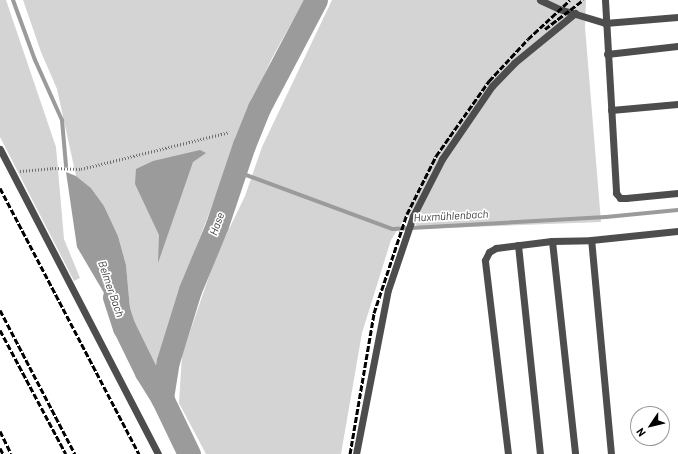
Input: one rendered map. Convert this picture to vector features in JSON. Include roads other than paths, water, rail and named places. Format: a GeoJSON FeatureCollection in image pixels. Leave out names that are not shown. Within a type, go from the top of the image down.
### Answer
{"type":"FeatureCollection","features":[{"type":"Feature","properties":{"kind":"lane"},"geometry":{"type":"LineString","coordinates":[[540,0],[605,23],[678,17]]}},
{"type":"Feature","properties":{"kind":"lane"},"geometry":{"type":"LineString","coordinates":[[605,0],[605,23],[616,193],[620,198],[678,193]]}},
{"type":"Feature","properties":{"kind":"lane"},"geometry":{"type":"LineString","coordinates":[[356,454],[377,338],[403,243],[413,216],[442,159],[492,86],[514,63],[575,13]]}},
{"type":"Feature","properties":{"kind":"lane"},"geometry":{"type":"LineString","coordinates":[[607,54],[678,46]]}},
{"type":"Feature","properties":{"kind":"lane"},"geometry":{"type":"LineString","coordinates":[[611,110],[678,104]]}},
{"type":"Feature","properties":{"kind":"lane"},"geometry":{"type":"LineString","coordinates":[[0,149],[158,454]]}},
{"type":"Feature","properties":{"kind":"lane"},"geometry":{"type":"LineString","coordinates":[[508,454],[485,260],[489,252],[496,248],[552,241],[591,240],[678,231]]}},
{"type":"Feature","properties":{"kind":"lane"},"geometry":{"type":"LineString","coordinates":[[591,240],[611,454]]}},
{"type":"Feature","properties":{"kind":"lane"},"geometry":{"type":"LineString","coordinates":[[552,241],[575,454]]}},
{"type":"Feature","properties":{"kind":"lane"},"geometry":{"type":"LineString","coordinates":[[518,245],[540,454]]}},
{"type":"Feature","properties":{"kind":"water"},"geometry":{"type":"Polygon","coordinates":[[[200,150],[206,153],[193,162],[158,263],[159,235],[135,184],[136,169],[153,161],[200,150]]]}},
{"type":"Feature","properties":{"kind":"water"},"geometry":{"type":"Polygon","coordinates":[[[66,172],[76,176],[91,188],[104,206],[118,236],[126,265],[130,309],[124,327],[77,247],[66,172]]]}},
{"type":"Feature","properties":{"kind":"waterway","name":"Belmer Bach"},"geometry":{"type":"LineString","coordinates":[[13,0],[35,60],[62,120],[66,166]]}},
{"type":"Feature","properties":{"kind":"waterway","name":"Hase"},"geometry":{"type":"LineString","coordinates":[[189,454],[162,398],[168,361],[190,290],[217,225],[244,145],[259,108],[316,0]]}},
{"type":"Feature","properties":{"kind":"waterway","name":"Huxmühlenbach"},"geometry":{"type":"LineString","coordinates":[[235,171],[393,229],[606,217],[678,210]]}},
{"type":"Feature","properties":{"kind":"waterway","name":"Belmer Bach"},"geometry":{"type":"LineString","coordinates":[[114,297],[124,327],[146,372],[162,398]]}},
{"type":"Feature","properties":{"kind":"railway"},"geometry":{"type":"LineString","coordinates":[[350,454],[374,313],[407,214],[436,156],[489,81],[528,39],[570,0]]}},
{"type":"Feature","properties":{"kind":"railway"},"geometry":{"type":"LineString","coordinates":[[545,29],[583,0]]}},
{"type":"Feature","properties":{"kind":"railway"},"geometry":{"type":"LineString","coordinates":[[0,188],[139,454]]}},
{"type":"Feature","properties":{"kind":"railway"},"geometry":{"type":"LineString","coordinates":[[0,310],[75,454]]}},
{"type":"Feature","properties":{"kind":"railway"},"geometry":{"type":"LineString","coordinates":[[0,330],[66,454]]}},
{"type":"Feature","properties":{"kind":"railway"},"geometry":{"type":"LineString","coordinates":[[0,431],[11,454]]}},
{"type":"Feature","properties":{"kind":"railway"},"geometry":{"type":"LineString","coordinates":[[0,448],[3,454]]}}]}
